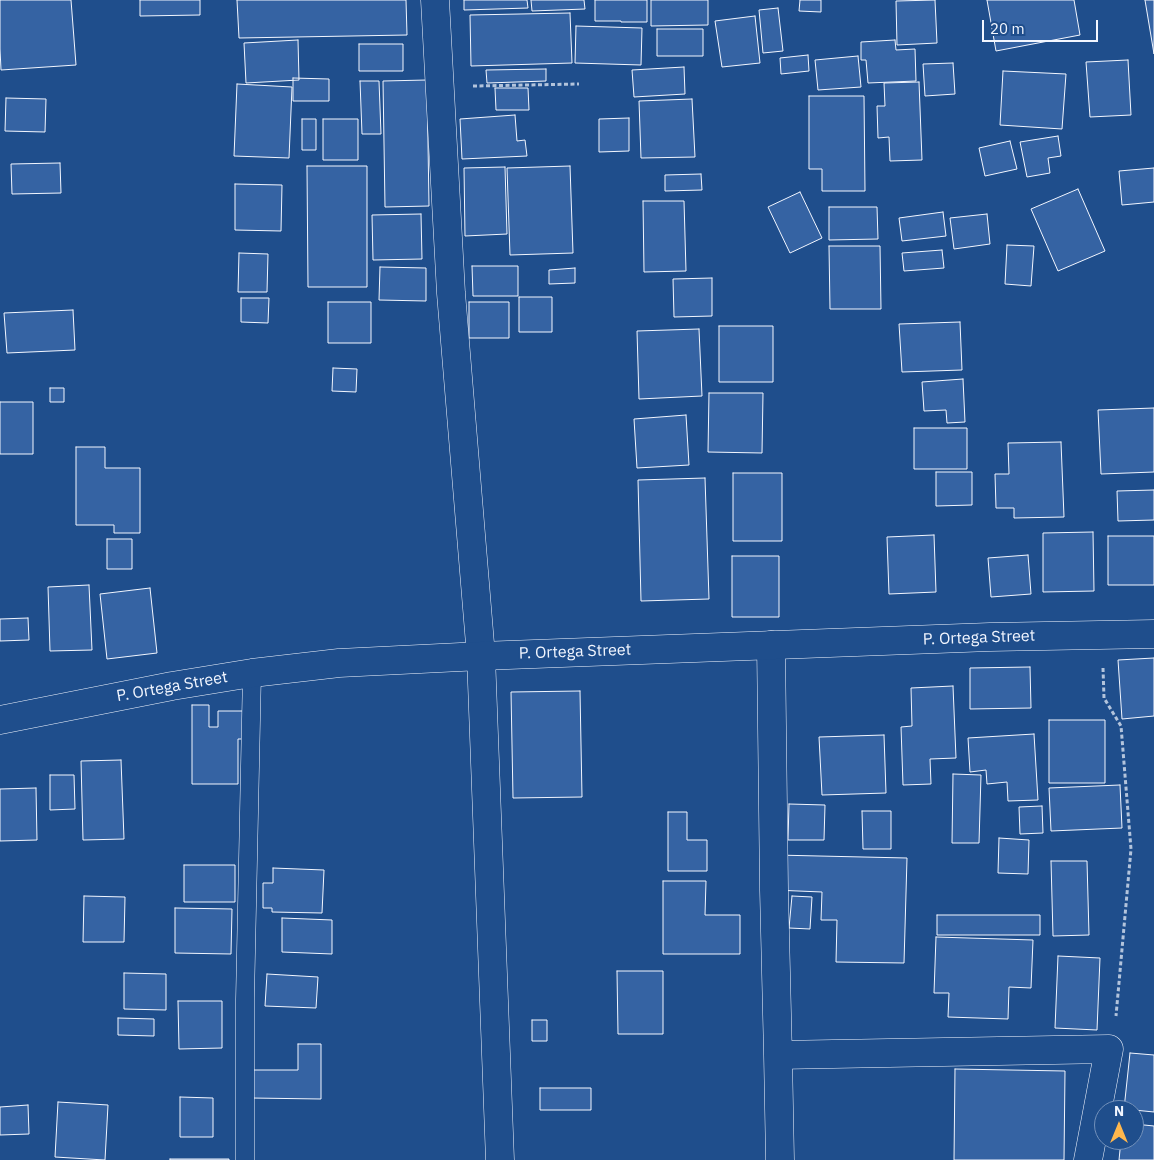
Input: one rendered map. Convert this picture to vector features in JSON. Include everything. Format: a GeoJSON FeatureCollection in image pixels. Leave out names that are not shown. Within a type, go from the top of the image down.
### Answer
{"type":"FeatureCollection","features":[{"type":"Feature","properties":{"kind":"street"},"geometry":{"type":"LineString","coordinates":[[435,0],[451,293],[481,656],[500,1160]]}},
{"type":"Feature","properties":{"kind":"street","name":"P. Ortega Street"},"geometry":{"type":"LineString","coordinates":[[0,720],[172,686],[252,673],[340,663],[771,645],[1154,634]]}},
{"type":"Feature","properties":{"kind":"street"},"geometry":{"type":"LineString","coordinates":[[771,645],[780,1160]]}},
{"type":"Feature","properties":{"kind":"street"},"geometry":{"type":"LineString","coordinates":[[778,1055],[1109,1049],[1088,1160]]}},
{"type":"Feature","properties":{"kind":"lane"},"geometry":{"type":"LineString","coordinates":[[245,1160],[245,990],[252,673]]}},
{"type":"Feature","properties":{"kind":"path"},"geometry":{"type":"LineString","coordinates":[[440,87],[578,84]]}},
{"type":"Feature","properties":{"kind":"path"},"geometry":{"type":"LineString","coordinates":[[1102,635],[1104,698],[1121,726],[1131,849],[1118,1009],[1109,1049]]}},
{"type":"Feature","properties":{"kind":"building"},"geometry":{"type":"Polygon","coordinates":[[[0,0],[71,0],[76,65],[1,70],[0,0]]]}},
{"type":"Feature","properties":{"kind":"building"},"geometry":{"type":"Polygon","coordinates":[[[140,0],[200,0],[200,15],[140,16],[140,0]]]}},
{"type":"Feature","properties":{"kind":"building"},"geometry":{"type":"Polygon","coordinates":[[[237,0],[406,0],[407,35],[239,38],[237,0]]]}},
{"type":"Feature","properties":{"kind":"building"},"geometry":{"type":"Polygon","coordinates":[[[464,0],[527,0],[528,8],[464,10],[464,0]]]}},
{"type":"Feature","properties":{"kind":"building"},"geometry":{"type":"Polygon","coordinates":[[[531,0],[584,0],[585,9],[532,11],[531,0]]]}},
{"type":"Feature","properties":{"kind":"building"},"geometry":{"type":"Polygon","coordinates":[[[595,0],[647,0],[647,22],[595,21],[595,0]]]}},
{"type":"Feature","properties":{"kind":"building"},"geometry":{"type":"Polygon","coordinates":[[[651,0],[708,0],[708,25],[651,26],[651,0]]]}},
{"type":"Feature","properties":{"kind":"building"},"geometry":{"type":"Polygon","coordinates":[[[800,0],[821,0],[821,12],[799,11],[800,0]]]}},
{"type":"Feature","properties":{"kind":"building"},"geometry":{"type":"Polygon","coordinates":[[[935,0],[937,43],[897,45],[896,1],[935,0]]]}},
{"type":"Feature","properties":{"kind":"building"},"geometry":{"type":"Polygon","coordinates":[[[987,0],[1074,0],[1080,35],[996,51],[987,0]]]}},
{"type":"Feature","properties":{"kind":"building"},"geometry":{"type":"Polygon","coordinates":[[[1145,0],[1154,0],[1154,54],[1145,0]]]}},
{"type":"Feature","properties":{"kind":"building"},"geometry":{"type":"Polygon","coordinates":[[[778,8],[783,51],[763,53],[759,10],[778,8]]]}},
{"type":"Feature","properties":{"kind":"building"},"geometry":{"type":"Polygon","coordinates":[[[570,13],[572,63],[471,66],[470,15],[570,13]]]}},
{"type":"Feature","properties":{"kind":"building"},"geometry":{"type":"Polygon","coordinates":[[[755,16],[760,63],[722,67],[715,21],[755,16]]]}},
{"type":"Feature","properties":{"kind":"building"},"geometry":{"type":"Polygon","coordinates":[[[576,26],[642,28],[641,65],[575,63],[576,26]]]}},
{"type":"Feature","properties":{"kind":"building"},"geometry":{"type":"Polygon","coordinates":[[[657,29],[703,29],[703,56],[657,56],[657,29]]]}},
{"type":"Feature","properties":{"kind":"building"},"geometry":{"type":"Polygon","coordinates":[[[298,40],[299,80],[246,83],[244,43],[298,40]]]}},
{"type":"Feature","properties":{"kind":"building"},"geometry":{"type":"Polygon","coordinates":[[[895,40],[896,50],[915,49],[916,81],[868,83],[866,60],[861,60],[861,42],[895,40]]]}},
{"type":"Feature","properties":{"kind":"building"},"geometry":{"type":"Polygon","coordinates":[[[359,44],[403,44],[403,71],[359,71],[359,44]]]}},
{"type":"Feature","properties":{"kind":"building"},"geometry":{"type":"Polygon","coordinates":[[[808,55],[809,71],[781,74],[780,58],[808,55]]]}},
{"type":"Feature","properties":{"kind":"building"},"geometry":{"type":"Polygon","coordinates":[[[858,56],[861,87],[818,90],[815,60],[858,56]]]}},
{"type":"Feature","properties":{"kind":"building"},"geometry":{"type":"Polygon","coordinates":[[[1128,60],[1131,115],[1090,117],[1086,62],[1128,60]]]}},
{"type":"Feature","properties":{"kind":"building"},"geometry":{"type":"Polygon","coordinates":[[[953,63],[955,94],[925,96],[923,64],[953,63]]]}},
{"type":"Feature","properties":{"kind":"building"},"geometry":{"type":"Polygon","coordinates":[[[684,67],[685,94],[634,97],[632,70],[684,67]]]}},
{"type":"Feature","properties":{"kind":"building"},"geometry":{"type":"Polygon","coordinates":[[[546,69],[546,81],[487,83],[486,70],[546,69]]]}},
{"type":"Feature","properties":{"kind":"building"},"geometry":{"type":"Polygon","coordinates":[[[1003,71],[1066,74],[1062,129],[1000,125],[1003,71]]]}},
{"type":"Feature","properties":{"kind":"building"},"geometry":{"type":"Polygon","coordinates":[[[293,78],[329,79],[329,101],[293,101],[293,78]]]}},
{"type":"Feature","properties":{"kind":"building"},"geometry":{"type":"Polygon","coordinates":[[[427,80],[429,206],[385,207],[383,81],[427,80]]]}},
{"type":"Feature","properties":{"kind":"building"},"geometry":{"type":"Polygon","coordinates":[[[360,81],[379,81],[381,134],[362,134],[360,81]]]}},
{"type":"Feature","properties":{"kind":"building"},"geometry":{"type":"Polygon","coordinates":[[[919,82],[922,160],[890,161],[889,137],[878,138],[877,106],[885,106],[884,83],[919,82]]]}},
{"type":"Feature","properties":{"kind":"building"},"geometry":{"type":"Polygon","coordinates":[[[237,84],[292,87],[289,158],[234,156],[237,84]]]}},
{"type":"Feature","properties":{"kind":"building"},"geometry":{"type":"Polygon","coordinates":[[[495,88],[528,88],[529,110],[496,110],[495,88]]]}},
{"type":"Feature","properties":{"kind":"building"},"geometry":{"type":"Polygon","coordinates":[[[809,96],[864,96],[865,191],[822,191],[822,169],[809,169],[809,96]]]}},
{"type":"Feature","properties":{"kind":"building"},"geometry":{"type":"Polygon","coordinates":[[[6,98],[46,99],[45,132],[5,131],[6,98]]]}},
{"type":"Feature","properties":{"kind":"building"},"geometry":{"type":"Polygon","coordinates":[[[692,99],[695,157],[641,158],[639,101],[692,99]]]}},
{"type":"Feature","properties":{"kind":"building"},"geometry":{"type":"Polygon","coordinates":[[[515,115],[517,141],[525,140],[527,156],[462,159],[460,119],[515,115]]]}},
{"type":"Feature","properties":{"kind":"building"},"geometry":{"type":"Polygon","coordinates":[[[629,118],[629,151],[599,152],[599,119],[629,118]]]}},
{"type":"Feature","properties":{"kind":"building"},"geometry":{"type":"Polygon","coordinates":[[[302,119],[316,119],[316,150],[302,150],[302,119]]]}},
{"type":"Feature","properties":{"kind":"building"},"geometry":{"type":"Polygon","coordinates":[[[323,119],[358,119],[358,160],[323,160],[323,119]]]}},
{"type":"Feature","properties":{"kind":"building"},"geometry":{"type":"Polygon","coordinates":[[[1058,136],[1061,156],[1048,158],[1050,173],[1027,177],[1020,142],[1058,136]]]}},
{"type":"Feature","properties":{"kind":"building"},"geometry":{"type":"Polygon","coordinates":[[[1010,141],[1017,169],[985,176],[979,148],[1010,141]]]}},
{"type":"Feature","properties":{"kind":"building"},"geometry":{"type":"Polygon","coordinates":[[[60,163],[61,193],[12,194],[11,164],[60,163]]]}},
{"type":"Feature","properties":{"kind":"building"},"geometry":{"type":"Polygon","coordinates":[[[307,166],[367,166],[367,287],[308,287],[307,166]]]}},
{"type":"Feature","properties":{"kind":"building"},"geometry":{"type":"Polygon","coordinates":[[[570,166],[573,253],[510,255],[507,168],[570,166]]]}},
{"type":"Feature","properties":{"kind":"building"},"geometry":{"type":"Polygon","coordinates":[[[505,167],[507,234],[465,236],[464,168],[505,167]]]}},
{"type":"Feature","properties":{"kind":"building"},"geometry":{"type":"Polygon","coordinates":[[[1154,168],[1154,202],[1122,205],[1119,171],[1154,168]]]}},
{"type":"Feature","properties":{"kind":"building"},"geometry":{"type":"Polygon","coordinates":[[[701,174],[702,190],[665,191],[665,175],[701,174]]]}},
{"type":"Feature","properties":{"kind":"building"},"geometry":{"type":"Polygon","coordinates":[[[235,184],[282,185],[281,231],[235,230],[235,184]]]}},
{"type":"Feature","properties":{"kind":"building"},"geometry":{"type":"Polygon","coordinates":[[[1078,189],[1105,251],[1058,271],[1031,209],[1078,189]]]}},
{"type":"Feature","properties":{"kind":"building"},"geometry":{"type":"Polygon","coordinates":[[[800,192],[822,238],[790,253],[768,207],[800,192]]]}},
{"type":"Feature","properties":{"kind":"building"},"geometry":{"type":"Polygon","coordinates":[[[643,201],[684,201],[686,271],[644,272],[643,201]]]}},
{"type":"Feature","properties":{"kind":"building"},"geometry":{"type":"Polygon","coordinates":[[[829,207],[877,207],[878,239],[829,240],[829,207]]]}},
{"type":"Feature","properties":{"kind":"building"},"geometry":{"type":"Polygon","coordinates":[[[943,212],[946,236],[902,241],[899,218],[943,212]]]}},
{"type":"Feature","properties":{"kind":"building"},"geometry":{"type":"Polygon","coordinates":[[[421,214],[422,259],[373,260],[372,215],[421,214]]]}},
{"type":"Feature","properties":{"kind":"building"},"geometry":{"type":"Polygon","coordinates":[[[987,214],[990,244],[954,249],[950,218],[987,214]]]}},
{"type":"Feature","properties":{"kind":"building"},"geometry":{"type":"Polygon","coordinates":[[[1007,245],[1034,246],[1031,286],[1005,284],[1007,245]]]}},
{"type":"Feature","properties":{"kind":"building"},"geometry":{"type":"Polygon","coordinates":[[[829,246],[880,246],[881,309],[830,309],[829,246]]]}},
{"type":"Feature","properties":{"kind":"building"},"geometry":{"type":"Polygon","coordinates":[[[942,250],[944,268],[904,271],[902,253],[942,250]]]}},
{"type":"Feature","properties":{"kind":"building"},"geometry":{"type":"Polygon","coordinates":[[[239,253],[268,254],[267,292],[238,292],[239,253]]]}},
{"type":"Feature","properties":{"kind":"building"},"geometry":{"type":"Polygon","coordinates":[[[472,266],[518,266],[518,296],[473,296],[472,266]]]}},
{"type":"Feature","properties":{"kind":"building"},"geometry":{"type":"Polygon","coordinates":[[[380,267],[426,268],[426,301],[379,300],[380,267]]]}},
{"type":"Feature","properties":{"kind":"building"},"geometry":{"type":"Polygon","coordinates":[[[575,268],[575,283],[549,284],[549,270],[575,268]]]}},
{"type":"Feature","properties":{"kind":"building"},"geometry":{"type":"Polygon","coordinates":[[[712,278],[712,316],[674,317],[673,279],[712,278]]]}},
{"type":"Feature","properties":{"kind":"building"},"geometry":{"type":"Polygon","coordinates":[[[519,297],[552,297],[552,332],[519,332],[519,297]]]}},
{"type":"Feature","properties":{"kind":"building"},"geometry":{"type":"Polygon","coordinates":[[[241,298],[269,298],[268,323],[241,322],[241,298]]]}},
{"type":"Feature","properties":{"kind":"building"},"geometry":{"type":"Polygon","coordinates":[[[328,302],[371,302],[371,343],[328,343],[328,302]]]}},
{"type":"Feature","properties":{"kind":"building"},"geometry":{"type":"Polygon","coordinates":[[[469,302],[509,302],[509,338],[469,338],[469,302]]]}},
{"type":"Feature","properties":{"kind":"building"},"geometry":{"type":"Polygon","coordinates":[[[73,310],[75,350],[7,353],[4,313],[73,310]]]}},
{"type":"Feature","properties":{"kind":"building"},"geometry":{"type":"Polygon","coordinates":[[[960,322],[962,370],[902,372],[899,324],[960,322]]]}},
{"type":"Feature","properties":{"kind":"building"},"geometry":{"type":"Polygon","coordinates":[[[719,326],[773,326],[773,382],[719,382],[719,326]]]}},
{"type":"Feature","properties":{"kind":"building"},"geometry":{"type":"Polygon","coordinates":[[[699,329],[702,396],[639,399],[637,331],[699,329]]]}},
{"type":"Feature","properties":{"kind":"building"},"geometry":{"type":"Polygon","coordinates":[[[333,368],[357,369],[356,392],[332,391],[333,368]]]}},
{"type":"Feature","properties":{"kind":"building"},"geometry":{"type":"Polygon","coordinates":[[[963,379],[965,422],[947,423],[946,410],[924,411],[922,382],[963,379]]]}},
{"type":"Feature","properties":{"kind":"building"},"geometry":{"type":"Polygon","coordinates":[[[50,388],[64,388],[64,402],[50,402],[50,388]]]}},
{"type":"Feature","properties":{"kind":"building"},"geometry":{"type":"Polygon","coordinates":[[[709,393],[763,393],[762,453],[708,452],[709,393]]]}},
{"type":"Feature","properties":{"kind":"building"},"geometry":{"type":"Polygon","coordinates":[[[0,402],[33,402],[33,454],[0,454],[0,402]]]}},
{"type":"Feature","properties":{"kind":"building"},"geometry":{"type":"Polygon","coordinates":[[[1154,408],[1154,472],[1101,474],[1098,410],[1154,408]]]}},
{"type":"Feature","properties":{"kind":"building"},"geometry":{"type":"Polygon","coordinates":[[[686,415],[689,465],[637,468],[634,419],[686,415]]]}},
{"type":"Feature","properties":{"kind":"building"},"geometry":{"type":"Polygon","coordinates":[[[914,428],[967,428],[967,469],[914,469],[914,428]]]}},
{"type":"Feature","properties":{"kind":"building"},"geometry":{"type":"Polygon","coordinates":[[[1061,442],[1064,517],[1014,518],[1014,508],[996,508],[995,474],[1009,474],[1008,443],[1061,442]]]}},
{"type":"Feature","properties":{"kind":"building"},"geometry":{"type":"Polygon","coordinates":[[[76,447],[105,447],[105,468],[140,468],[140,533],[114,533],[114,525],[76,525],[76,447]]]}},
{"type":"Feature","properties":{"kind":"building"},"geometry":{"type":"Polygon","coordinates":[[[936,472],[972,472],[972,505],[936,506],[936,472]]]}},
{"type":"Feature","properties":{"kind":"building"},"geometry":{"type":"Polygon","coordinates":[[[733,473],[782,473],[782,541],[733,541],[733,473]]]}},
{"type":"Feature","properties":{"kind":"building"},"geometry":{"type":"Polygon","coordinates":[[[705,478],[709,599],[641,601],[638,480],[705,478]]]}},
{"type":"Feature","properties":{"kind":"building"},"geometry":{"type":"Polygon","coordinates":[[[1154,490],[1154,520],[1118,521],[1117,491],[1154,490]]]}},
{"type":"Feature","properties":{"kind":"building"},"geometry":{"type":"Polygon","coordinates":[[[1093,532],[1094,591],[1043,592],[1043,533],[1093,532]]]}},
{"type":"Feature","properties":{"kind":"building"},"geometry":{"type":"Polygon","coordinates":[[[934,535],[936,592],[889,594],[887,537],[934,535]]]}},
{"type":"Feature","properties":{"kind":"building"},"geometry":{"type":"Polygon","coordinates":[[[1108,536],[1154,536],[1154,585],[1108,585],[1108,536]]]}},
{"type":"Feature","properties":{"kind":"building"},"geometry":{"type":"Polygon","coordinates":[[[107,539],[132,539],[132,569],[107,569],[107,539]]]}},
{"type":"Feature","properties":{"kind":"building"},"geometry":{"type":"Polygon","coordinates":[[[1028,555],[1031,594],[991,597],[988,558],[1028,555]]]}},
{"type":"Feature","properties":{"kind":"building"},"geometry":{"type":"Polygon","coordinates":[[[732,556],[779,556],[779,617],[732,617],[732,556]]]}},
{"type":"Feature","properties":{"kind":"building"},"geometry":{"type":"Polygon","coordinates":[[[89,585],[92,650],[50,651],[48,587],[89,585]]]}},
{"type":"Feature","properties":{"kind":"building"},"geometry":{"type":"Polygon","coordinates":[[[150,588],[157,653],[107,659],[100,594],[150,588]]]}},
{"type":"Feature","properties":{"kind":"building"},"geometry":{"type":"Polygon","coordinates":[[[28,618],[29,640],[0,641],[0,619],[28,618]]]}},
{"type":"Feature","properties":{"kind":"building"},"geometry":{"type":"Polygon","coordinates":[[[1154,658],[1154,716],[1122,719],[1118,660],[1154,658]]]}},
{"type":"Feature","properties":{"kind":"building"},"geometry":{"type":"Polygon","coordinates":[[[1030,667],[1031,708],[970,709],[970,668],[1030,667]]]}},
{"type":"Feature","properties":{"kind":"building"},"geometry":{"type":"Polygon","coordinates":[[[953,686],[956,758],[930,759],[931,784],[903,785],[901,727],[912,726],[911,688],[953,686]]]}},
{"type":"Feature","properties":{"kind":"building"},"geometry":{"type":"Polygon","coordinates":[[[580,691],[582,797],[513,798],[511,692],[580,691]]]}},
{"type":"Feature","properties":{"kind":"building"},"geometry":{"type":"Polygon","coordinates":[[[192,705],[209,705],[209,727],[218,727],[218,711],[249,711],[249,739],[238,739],[238,784],[192,784],[192,705]]]}},
{"type":"Feature","properties":{"kind":"building"},"geometry":{"type":"Polygon","coordinates":[[[1049,720],[1105,720],[1105,783],[1049,783],[1049,720]]]}},
{"type":"Feature","properties":{"kind":"building"},"geometry":{"type":"Polygon","coordinates":[[[1034,734],[1038,800],[1008,801],[1007,782],[987,784],[986,770],[970,772],[968,738],[1034,734]]]}},
{"type":"Feature","properties":{"kind":"building"},"geometry":{"type":"Polygon","coordinates":[[[884,735],[886,793],[822,795],[819,737],[884,735]]]}},
{"type":"Feature","properties":{"kind":"building"},"geometry":{"type":"Polygon","coordinates":[[[121,760],[124,839],[83,840],[81,761],[121,760]]]}},
{"type":"Feature","properties":{"kind":"building"},"geometry":{"type":"Polygon","coordinates":[[[953,774],[981,775],[979,843],[952,843],[953,774]]]}},
{"type":"Feature","properties":{"kind":"building"},"geometry":{"type":"Polygon","coordinates":[[[50,775],[74,775],[75,809],[50,810],[50,775]]]}},
{"type":"Feature","properties":{"kind":"building"},"geometry":{"type":"Polygon","coordinates":[[[1120,785],[1122,828],[1051,831],[1049,788],[1120,785]]]}},
{"type":"Feature","properties":{"kind":"building"},"geometry":{"type":"Polygon","coordinates":[[[36,788],[37,840],[0,841],[0,789],[36,788]]]}},
{"type":"Feature","properties":{"kind":"building"},"geometry":{"type":"Polygon","coordinates":[[[789,804],[825,805],[824,840],[788,840],[789,804]]]}},
{"type":"Feature","properties":{"kind":"building"},"geometry":{"type":"Polygon","coordinates":[[[1042,806],[1043,833],[1020,834],[1019,807],[1042,806]]]}},
{"type":"Feature","properties":{"kind":"building"},"geometry":{"type":"Polygon","coordinates":[[[862,811],[891,811],[891,849],[863,849],[862,811]]]}},
{"type":"Feature","properties":{"kind":"building"},"geometry":{"type":"Polygon","coordinates":[[[668,812],[687,812],[687,840],[707,840],[707,871],[668,871],[668,812]]]}},
{"type":"Feature","properties":{"kind":"building"},"geometry":{"type":"Polygon","coordinates":[[[999,838],[1029,840],[1028,874],[998,873],[999,838]]]}},
{"type":"Feature","properties":{"kind":"building"},"geometry":{"type":"Polygon","coordinates":[[[775,855],[907,858],[904,963],[836,962],[837,920],[821,920],[822,892],[774,890],[775,855]]]}},
{"type":"Feature","properties":{"kind":"building"},"geometry":{"type":"Polygon","coordinates":[[[1051,861],[1087,861],[1089,935],[1053,936],[1051,861]]]}},
{"type":"Feature","properties":{"kind":"building"},"geometry":{"type":"Polygon","coordinates":[[[184,865],[235,865],[235,902],[184,902],[184,865]]]}},
{"type":"Feature","properties":{"kind":"building"},"geometry":{"type":"Polygon","coordinates":[[[273,868],[324,870],[322,913],[272,912],[272,908],[263,908],[263,883],[273,883],[273,868]]]}},
{"type":"Feature","properties":{"kind":"building"},"geometry":{"type":"Polygon","coordinates":[[[663,881],[706,881],[705,915],[740,915],[740,954],[663,954],[663,881]]]}},
{"type":"Feature","properties":{"kind":"building"},"geometry":{"type":"Polygon","coordinates":[[[84,896],[125,897],[124,942],[83,942],[84,896]]]}},
{"type":"Feature","properties":{"kind":"building"},"geometry":{"type":"Polygon","coordinates":[[[792,896],[812,897],[810,929],[789,928],[792,896]]]}},
{"type":"Feature","properties":{"kind":"building"},"geometry":{"type":"Polygon","coordinates":[[[175,908],[232,909],[231,954],[175,953],[175,908]]]}},
{"type":"Feature","properties":{"kind":"building"},"geometry":{"type":"Polygon","coordinates":[[[937,915],[1040,915],[1040,935],[937,935],[937,915]]]}},
{"type":"Feature","properties":{"kind":"building"},"geometry":{"type":"Polygon","coordinates":[[[282,918],[332,920],[332,954],[282,952],[282,918]]]}},
{"type":"Feature","properties":{"kind":"building"},"geometry":{"type":"Polygon","coordinates":[[[936,937],[1033,940],[1031,988],[1009,987],[1008,1019],[948,1017],[949,993],[934,993],[936,937]]]}},
{"type":"Feature","properties":{"kind":"building"},"geometry":{"type":"Polygon","coordinates":[[[1058,956],[1100,958],[1097,1030],[1055,1028],[1058,956]]]}},
{"type":"Feature","properties":{"kind":"building"},"geometry":{"type":"Polygon","coordinates":[[[617,971],[663,971],[663,1034],[618,1034],[617,971]]]}},
{"type":"Feature","properties":{"kind":"building"},"geometry":{"type":"Polygon","coordinates":[[[124,973],[166,974],[166,1010],[124,1009],[124,973]]]}},
{"type":"Feature","properties":{"kind":"building"},"geometry":{"type":"Polygon","coordinates":[[[267,974],[318,977],[316,1008],[265,1006],[267,974]]]}},
{"type":"Feature","properties":{"kind":"building"},"geometry":{"type":"Polygon","coordinates":[[[178,1001],[222,1001],[222,1048],[179,1049],[178,1001]]]}},
{"type":"Feature","properties":{"kind":"building"},"geometry":{"type":"Polygon","coordinates":[[[118,1018],[154,1019],[154,1036],[118,1035],[118,1018]]]}},
{"type":"Feature","properties":{"kind":"building"},"geometry":{"type":"Polygon","coordinates":[[[532,1020],[547,1020],[547,1041],[532,1041],[532,1020]]]}},
{"type":"Feature","properties":{"kind":"building"},"geometry":{"type":"Polygon","coordinates":[[[298,1044],[321,1044],[321,1099],[251,1098],[251,1070],[298,1070],[298,1044]]]}},
{"type":"Feature","properties":{"kind":"building"},"geometry":{"type":"Polygon","coordinates":[[[1130,1053],[1154,1055],[1154,1112],[1144,1111],[1144,1100],[1125,1100],[1130,1053]]]}},
{"type":"Feature","properties":{"kind":"building"},"geometry":{"type":"Polygon","coordinates":[[[955,1069],[1065,1071],[1064,1160],[954,1160],[955,1069]]]}},
{"type":"Feature","properties":{"kind":"building"},"geometry":{"type":"Polygon","coordinates":[[[540,1088],[591,1088],[591,1110],[540,1110],[540,1088]]]}},
{"type":"Feature","properties":{"kind":"building"},"geometry":{"type":"Polygon","coordinates":[[[180,1097],[213,1098],[213,1137],[180,1137],[180,1097]]]}},
{"type":"Feature","properties":{"kind":"building"},"geometry":{"type":"Polygon","coordinates":[[[58,1102],[108,1105],[105,1160],[55,1157],[58,1102]]]}},
{"type":"Feature","properties":{"kind":"building"},"geometry":{"type":"Polygon","coordinates":[[[28,1105],[29,1134],[0,1135],[0,1107],[28,1105]]]}},
{"type":"Feature","properties":{"kind":"building"},"geometry":{"type":"Polygon","coordinates":[[[1144,1125],[1154,1126],[1154,1160],[1119,1160],[1120,1150],[1144,1150],[1144,1125]]]}},
{"type":"Feature","properties":{"kind":"building"},"geometry":{"type":"Polygon","coordinates":[[[229,1159],[229,1160],[170,1160],[229,1159]]]}}]}
